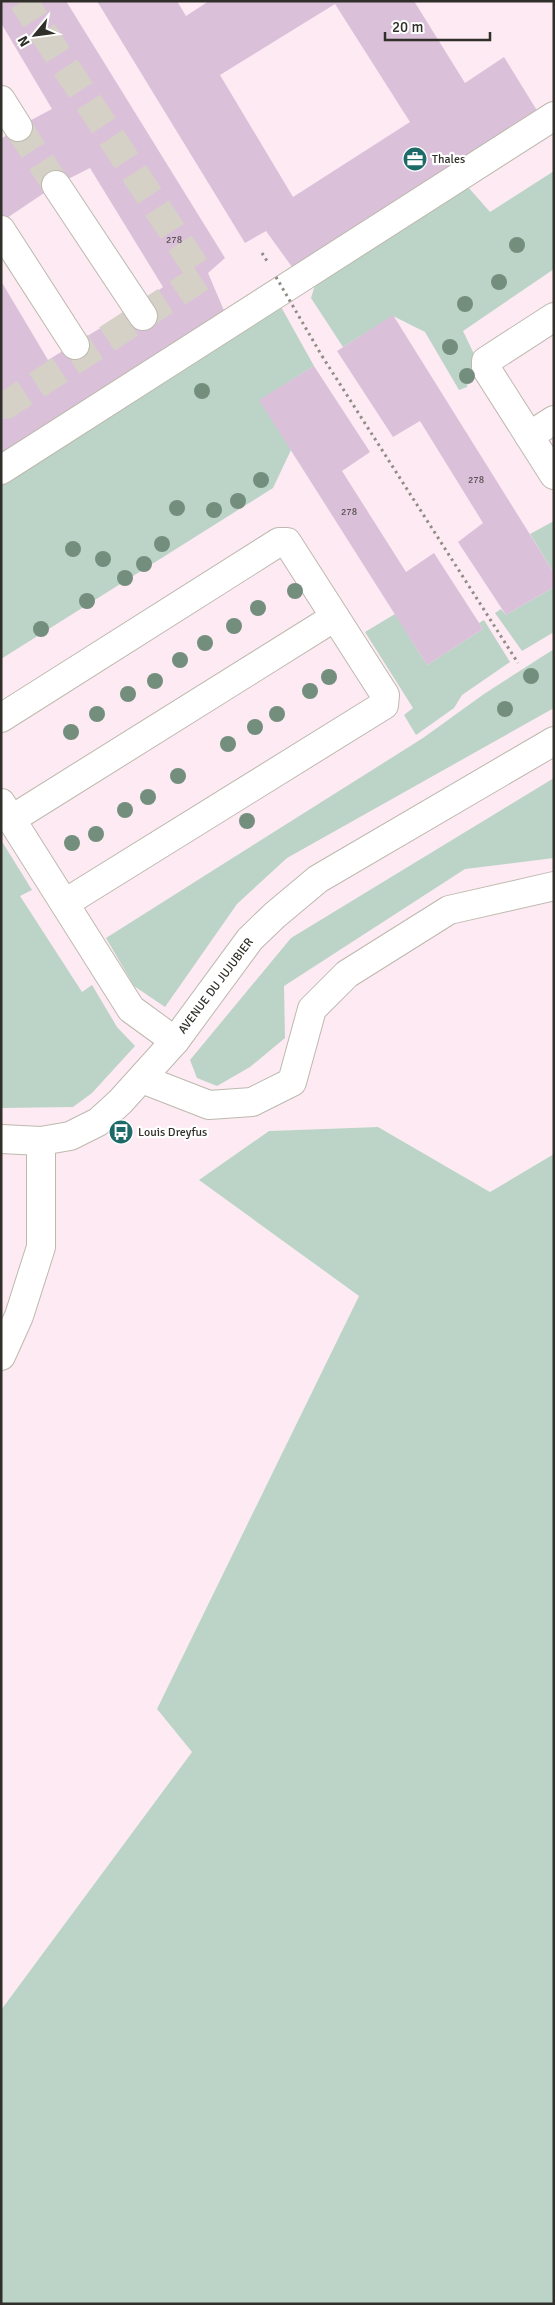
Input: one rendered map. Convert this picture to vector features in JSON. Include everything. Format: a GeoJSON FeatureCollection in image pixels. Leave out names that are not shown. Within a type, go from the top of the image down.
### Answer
{"type":"FeatureCollection","features":[{"type":"Feature","properties":{"kind":"street"},"geometry":{"type":"LineString","coordinates":[[1,100],[18,127]]}},
{"type":"Feature","properties":{"kind":"street"},"geometry":{"type":"LineString","coordinates":[[1,470],[554,116]]}},
{"type":"Feature","properties":{"kind":"street"},"geometry":{"type":"LineString","coordinates":[[56,185],[143,316]]}},
{"type":"Feature","properties":{"kind":"street"},"geometry":{"type":"LineString","coordinates":[[1,230],[74,345]]}},
{"type":"Feature","properties":{"kind":"street"},"geometry":{"type":"LineString","coordinates":[[554,317],[486,361],[486,368],[554,475]]}},
{"type":"Feature","properties":{"kind":"street"},"geometry":{"type":"LineString","coordinates":[[529,436],[554,420]]}},
{"type":"Feature","properties":{"kind":"street"},"geometry":{"type":"LineString","coordinates":[[1,718],[279,542],[288,542],[385,695],[384,705],[65,903]]}},
{"type":"Feature","properties":{"kind":"street"},"geometry":{"type":"LineString","coordinates":[[175,1041],[131,1009],[6,811],[335,617]]}},
{"type":"Feature","properties":{"kind":"street","name":"AVENUE DU JUJUBIER"},"geometry":{"type":"LineString","coordinates":[[1,1139],[40,1141],[70,1136],[98,1122],[142,1078],[175,1041],[250,939],[318,879],[554,741]]}},
{"type":"Feature","properties":{"kind":"street"},"geometry":{"type":"LineString","coordinates":[[142,1078],[209,1105],[252,1102],[292,1082],[312,1009],[347,974],[449,910],[554,886]]}},
{"type":"Feature","properties":{"kind":"street"},"geometry":{"type":"LineString","coordinates":[[1,1356],[18,1316],[41,1247],[40,1141]]}},
{"type":"Feature","properties":{"kind":"path"},"geometry":{"type":"LineString","coordinates":[[276,277],[322,356],[518,663]]}},
{"type":"Feature","properties":{"kind":"shaded area"},"geometry":{"type":"Polygon","coordinates":[[[1,1],[554,1],[554,1154],[490,1192],[378,1127],[269,1131],[199,1180],[359,1296],[157,1709],[192,1752],[1,2010],[1,1]]]}},
{"type":"Feature","properties":{"kind":"green space"},"geometry":{"type":"Polygon","coordinates":[[[554,171],[554,269],[463,331],[474,354],[467,387],[459,390],[425,332],[393,316],[343,347],[311,298],[317,279],[468,187],[490,212],[554,171]]]}},
{"type":"Feature","properties":{"kind":"green space"},"geometry":{"type":"Polygon","coordinates":[[[280,305],[314,366],[260,400],[291,450],[273,488],[1,659],[1,482],[280,305]]]}},
{"type":"Feature","properties":{"kind":"green space"},"geometry":{"type":"Polygon","coordinates":[[[554,521],[554,573],[530,534],[554,521]]]}},
{"type":"Feature","properties":{"kind":"green space"},"geometry":{"type":"Polygon","coordinates":[[[554,587],[554,632],[522,651],[495,613],[501,609],[506,615],[554,587]]]}},
{"type":"Feature","properties":{"kind":"green space"},"geometry":{"type":"Polygon","coordinates":[[[395,614],[427,665],[483,629],[479,623],[484,620],[510,662],[462,695],[454,708],[416,735],[404,715],[413,708],[365,632],[395,614]]]}},
{"type":"Feature","properties":{"kind":"green space"},"geometry":{"type":"Polygon","coordinates":[[[554,649],[554,708],[287,858],[237,904],[165,1007],[134,986],[106,938],[423,738],[484,694],[554,649]]]}},
{"type":"Feature","properties":{"kind":"green space"},"geometry":{"type":"Polygon","coordinates":[[[554,778],[554,858],[465,869],[284,986],[285,1038],[250,1067],[217,1086],[197,1078],[190,1060],[291,938],[554,778]]]}},
{"type":"Feature","properties":{"kind":"green space"},"geometry":{"type":"Polygon","coordinates":[[[1,840],[32,890],[20,896],[82,992],[92,985],[117,1027],[135,1046],[92,1093],[73,1107],[1,1108],[1,840]]]}},
{"type":"Feature","properties":{"kind":"green space"},"geometry":{"type":"Polygon","coordinates":[[[378,1127],[490,1192],[554,1154],[554,2304],[1,2304],[1,2010],[192,1752],[157,1709],[359,1296],[199,1180],[269,1131],[378,1127]]]}},
{"type":"Feature","properties":{"kind":"building"},"geometry":{"type":"Polygon","coordinates":[[[1,1],[66,1],[225,258],[208,273],[228,320],[1,469],[1,281],[48,360],[135,307],[163,287],[90,168],[56,185],[1,222],[1,139],[18,127],[52,109],[1,23],[1,1]]]}},
{"type":"Feature","properties":{"kind":"building","name":"Thales"},"geometry":{"type":"Polygon","coordinates":[[[97,1],[177,1],[186,16],[209,1],[414,1],[465,83],[504,57],[541,117],[300,278],[266,231],[245,243],[97,1]],[[335,4],[220,75],[293,197],[410,122],[335,4]]]}},
{"type":"Feature","properties":{"kind":"building"},"geometry":{"type":"Polygon","coordinates":[[[393,315],[554,573],[554,587],[506,615],[458,542],[483,523],[420,421],[393,437],[337,351],[393,315]]]}},
{"type":"Feature","properties":{"kind":"building"},"geometry":{"type":"Polygon","coordinates":[[[314,366],[370,452],[342,471],[406,572],[434,553],[483,629],[427,665],[259,400],[314,366]]]}},
{"type":"Feature","properties":{"kind":"tunnel"},"geometry":{"type":"LineString","coordinates":[[1,403],[6,405],[202,277],[23,1]]}},
{"type":"Feature","properties":{"kind":"tunnel"},"geometry":{"type":"LineString","coordinates":[[18,127],[56,185]]}},
{"type":"Feature","properties":{"kind":"place","name":"Thales"},"geometry":{"type":"Point","coordinates":[415,159]}},
{"type":"Feature","properties":{"kind":"place","name":"Louis Dreyfus"},"geometry":{"type":"Point","coordinates":[121,1132]}}]}
